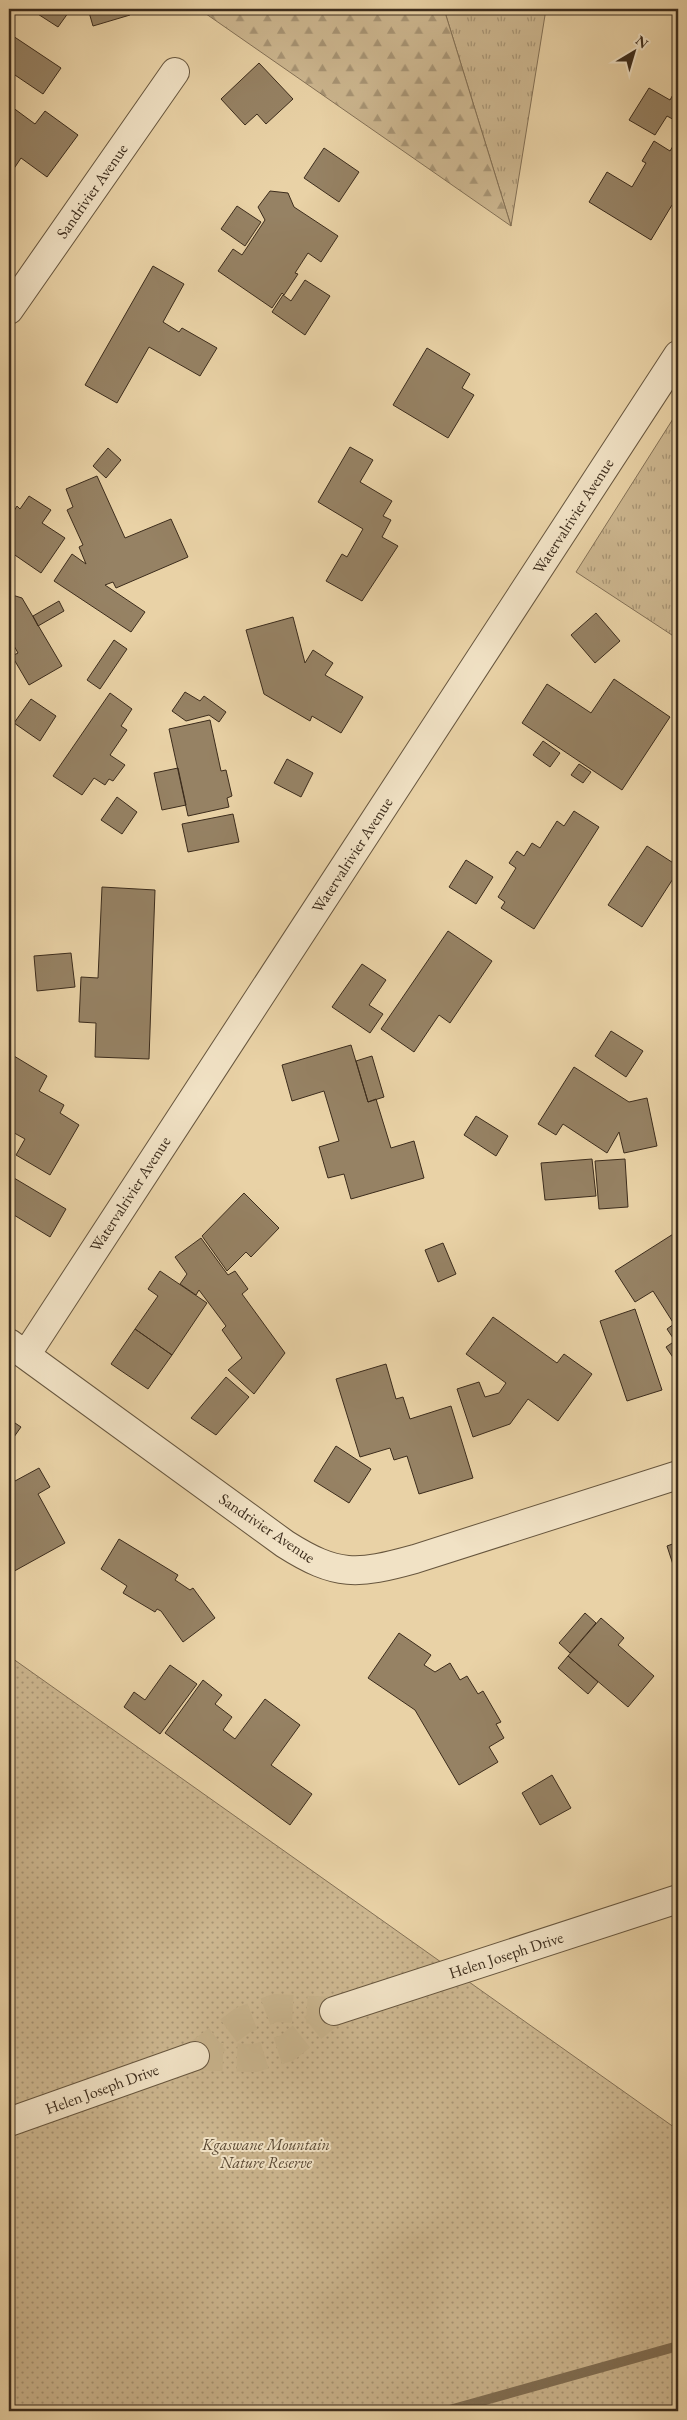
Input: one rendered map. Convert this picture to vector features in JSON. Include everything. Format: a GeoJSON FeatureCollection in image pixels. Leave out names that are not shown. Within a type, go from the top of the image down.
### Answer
{"type":"FeatureCollection","features":[{"type":"Feature","properties":{"kind":"street","name":"Sandrivier Avenue"},"geometry":{"type":"LineString","coordinates":[[9,310],[176,72]]}},
{"type":"Feature","properties":{"kind":"street","name":"Watervalrivier Avenue"},"geometry":{"type":"LineString","coordinates":[[17,1349],[678,355]]}},
{"type":"Feature","properties":{"kind":"street","name":"Sandrivier Avenue"},"geometry":{"type":"LineString","coordinates":[[17,1349],[285,1544],[312,1561],[347,1572],[381,1568],[414,1559],[678,1475]]}},
{"type":"Feature","properties":{"kind":"street","name":"Helen Joseph Drive"},"geometry":{"type":"LineString","coordinates":[[334,2011],[678,1899]]}},
{"type":"Feature","properties":{"kind":"street","name":"Helen Joseph Drive"},"geometry":{"type":"LineString","coordinates":[[9,2122],[195,2056]]}},
{"type":"Feature","properties":{"kind":"green space"},"geometry":{"type":"Polygon","coordinates":[[[199,9],[444,9],[511,226],[199,9]]]}},
{"type":"Feature","properties":{"kind":"green space"},"geometry":{"type":"Polygon","coordinates":[[[444,9],[546,9],[511,226],[444,9]]]}},
{"type":"Feature","properties":{"kind":"green space"},"geometry":{"type":"Polygon","coordinates":[[[678,411],[678,639],[576,572],[678,411]]]}},
{"type":"Feature","properties":{"kind":"green space","name":"Kgaswane Mountain Nature Reserve"},"geometry":{"type":"Polygon","coordinates":[[[9,1656],[678,2130],[678,2411],[9,2411],[9,1656]]]}},
{"type":"Feature","properties":{"kind":"building"},"geometry":{"type":"Polygon","coordinates":[[[30,9],[71,9],[58,27],[30,9]]]}},
{"type":"Feature","properties":{"kind":"building"},"geometry":{"type":"Polygon","coordinates":[[[88,9],[128,9],[130,15],[93,26],[88,9]]]}},
{"type":"Feature","properties":{"kind":"building"},"geometry":{"type":"Polygon","coordinates":[[[13,36],[61,68],[43,94],[9,71],[9,42],[13,36]]]}},
{"type":"Feature","properties":{"kind":"building"},"geometry":{"type":"Polygon","coordinates":[[[259,63],[293,99],[266,124],[257,114],[245,125],[221,99],[259,63]]]}},
{"type":"Feature","properties":{"kind":"building"},"geometry":{"type":"Polygon","coordinates":[[[649,88],[670,100],[675,91],[678,93],[678,122],[667,116],[655,135],[629,120],[649,88]]]}},
{"type":"Feature","properties":{"kind":"building"},"geometry":{"type":"Polygon","coordinates":[[[12,107],[35,124],[45,111],[78,135],[47,177],[21,158],[9,176],[9,111],[12,107]]]}},
{"type":"Feature","properties":{"kind":"building"},"geometry":{"type":"Polygon","coordinates":[[[678,138],[678,209],[672,205],[651,240],[589,202],[607,172],[632,187],[646,163],[642,161],[654,141],[670,151],[678,138]]]}},
{"type":"Feature","properties":{"kind":"building"},"geometry":{"type":"Polygon","coordinates":[[[324,148],[359,172],[339,202],[304,178],[324,148]]]}},
{"type":"Feature","properties":{"kind":"building"},"geometry":{"type":"Polygon","coordinates":[[[270,191],[288,193],[294,207],[338,236],[321,262],[308,253],[295,273],[298,274],[284,295],[282,293],[272,308],[218,271],[233,249],[242,255],[265,220],[258,207],[270,191]]]}},
{"type":"Feature","properties":{"kind":"building"},"geometry":{"type":"Polygon","coordinates":[[[237,206],[261,222],[245,246],[221,229],[237,206]]]}},
{"type":"Feature","properties":{"kind":"building"},"geometry":{"type":"Polygon","coordinates":[[[153,266],[184,284],[163,322],[179,332],[182,328],[217,348],[200,376],[149,347],[117,403],[85,385],[153,266]]]}},
{"type":"Feature","properties":{"kind":"building"},"geometry":{"type":"Polygon","coordinates":[[[305,280],[330,296],[305,335],[272,312],[283,295],[291,301],[305,280]]]}},
{"type":"Feature","properties":{"kind":"building"},"geometry":{"type":"Polygon","coordinates":[[[427,348],[470,374],[462,388],[474,395],[448,438],[393,405],[427,348]]]}},
{"type":"Feature","properties":{"kind":"building"},"geometry":{"type":"Polygon","coordinates":[[[350,447],[373,460],[360,482],[392,501],[383,516],[391,520],[382,537],[398,546],[362,601],[326,581],[342,554],[347,557],[363,529],[318,502],[350,447]]]}},
{"type":"Feature","properties":{"kind":"building"},"geometry":{"type":"Polygon","coordinates":[[[108,448],[121,460],[106,478],[93,466],[108,448]]]}},
{"type":"Feature","properties":{"kind":"building"},"geometry":{"type":"Polygon","coordinates":[[[97,476],[125,538],[171,519],[188,557],[116,588],[113,582],[105,585],[145,612],[131,632],[54,581],[72,554],[86,564],[79,547],[83,545],[67,510],[73,507],[66,489],[97,476]]]}},
{"type":"Feature","properties":{"kind":"building"},"geometry":{"type":"Polygon","coordinates":[[[29,496],[51,510],[42,523],[65,538],[41,573],[9,551],[9,519],[17,506],[20,509],[29,496]]]}},
{"type":"Feature","properties":{"kind":"building"},"geometry":{"type":"Polygon","coordinates":[[[9,594],[22,598],[62,666],[29,685],[12,656],[18,653],[9,637],[9,594]]]}},
{"type":"Feature","properties":{"kind":"building"},"geometry":{"type":"Polygon","coordinates":[[[59,601],[64,611],[38,626],[33,616],[59,601]]]}},
{"type":"Feature","properties":{"kind":"building"},"geometry":{"type":"Polygon","coordinates":[[[596,613],[620,641],[595,663],[571,635],[596,613]]]}},
{"type":"Feature","properties":{"kind":"building"},"geometry":{"type":"Polygon","coordinates":[[[293,617],[305,663],[313,650],[333,663],[325,675],[363,697],[341,733],[312,716],[310,721],[264,694],[246,630],[293,617]]]}},
{"type":"Feature","properties":{"kind":"building"},"geometry":{"type":"Polygon","coordinates":[[[114,640],[127,649],[100,689],[87,680],[114,640]]]}},
{"type":"Feature","properties":{"kind":"building"},"geometry":{"type":"Polygon","coordinates":[[[614,679],[670,717],[622,790],[522,723],[547,684],[591,713],[614,679]]]}},
{"type":"Feature","properties":{"kind":"building"},"geometry":{"type":"Polygon","coordinates":[[[185,692],[200,701],[204,696],[226,712],[219,722],[209,715],[186,721],[172,711],[185,692]]]}},
{"type":"Feature","properties":{"kind":"building"},"geometry":{"type":"Polygon","coordinates":[[[110,693],[132,709],[121,726],[127,730],[110,755],[125,765],[113,781],[109,779],[105,785],[94,778],[82,795],[53,776],[110,693]]]}},
{"type":"Feature","properties":{"kind":"building"},"geometry":{"type":"Polygon","coordinates":[[[31,699],[56,716],[40,741],[14,723],[31,699]]]}},
{"type":"Feature","properties":{"kind":"building"},"geometry":{"type":"Polygon","coordinates":[[[210,720],[221,771],[226,770],[232,796],[227,798],[229,807],[188,816],[169,729],[210,720]]]}},
{"type":"Feature","properties":{"kind":"building"},"geometry":{"type":"Polygon","coordinates":[[[543,741],[560,753],[550,767],[533,755],[543,741]]]}},
{"type":"Feature","properties":{"kind":"building"},"geometry":{"type":"Polygon","coordinates":[[[287,759],[313,773],[301,797],[274,783],[287,759]]]}},
{"type":"Feature","properties":{"kind":"building"},"geometry":{"type":"Polygon","coordinates":[[[579,764],[591,772],[583,783],[571,775],[579,764]]]}},
{"type":"Feature","properties":{"kind":"building"},"geometry":{"type":"Polygon","coordinates":[[[178,768],[186,805],[162,810],[154,773],[178,768]]]}},
{"type":"Feature","properties":{"kind":"building"},"geometry":{"type":"Polygon","coordinates":[[[117,797],[137,812],[122,834],[101,820],[117,797]]]}},
{"type":"Feature","properties":{"kind":"building"},"geometry":{"type":"Polygon","coordinates":[[[574,811],[599,827],[534,929],[501,908],[505,902],[498,897],[516,868],[509,863],[517,851],[524,856],[532,843],[540,848],[557,821],[564,826],[574,811]]]}},
{"type":"Feature","properties":{"kind":"building"},"geometry":{"type":"Polygon","coordinates":[[[233,814],[239,842],[188,852],[182,824],[233,814]]]}},
{"type":"Feature","properties":{"kind":"building"},"geometry":{"type":"Polygon","coordinates":[[[647,846],[678,866],[678,871],[642,927],[608,905],[647,846]]]}},
{"type":"Feature","properties":{"kind":"building"},"geometry":{"type":"Polygon","coordinates":[[[466,860],[493,877],[476,904],[449,887],[466,860]]]}},
{"type":"Feature","properties":{"kind":"building"},"geometry":{"type":"Polygon","coordinates":[[[102,887],[155,890],[149,1059],[95,1057],[96,1023],[79,1022],[81,977],[98,978],[102,887]]]}},
{"type":"Feature","properties":{"kind":"building"},"geometry":{"type":"Polygon","coordinates":[[[448,931],[492,961],[450,1023],[439,1015],[414,1052],[381,1029],[448,931]]]}},
{"type":"Feature","properties":{"kind":"building"},"geometry":{"type":"Polygon","coordinates":[[[71,953],[75,987],[37,991],[34,956],[71,953]]]}},
{"type":"Feature","properties":{"kind":"building"},"geometry":{"type":"Polygon","coordinates":[[[362,964],[386,980],[369,1005],[383,1014],[370,1033],[332,1007],[362,964]]]}},
{"type":"Feature","properties":{"kind":"building"},"geometry":{"type":"Polygon","coordinates":[[[611,1031],[643,1051],[626,1077],[595,1056],[611,1031]]]}},
{"type":"Feature","properties":{"kind":"building"},"geometry":{"type":"Polygon","coordinates":[[[351,1045],[368,1102],[376,1099],[391,1148],[414,1141],[424,1178],[351,1199],[344,1174],[328,1178],[319,1147],[339,1141],[324,1091],[292,1101],[282,1065],[351,1045]]]}},
{"type":"Feature","properties":{"kind":"building"},"geometry":{"type":"Polygon","coordinates":[[[14,1056],[47,1076],[39,1091],[64,1105],[60,1113],[79,1125],[50,1175],[16,1155],[25,1139],[9,1130],[9,1066],[14,1056]]]}},
{"type":"Feature","properties":{"kind":"building"},"geometry":{"type":"Polygon","coordinates":[[[372,1056],[384,1097],[368,1102],[356,1061],[372,1056]]]}},
{"type":"Feature","properties":{"kind":"building"},"geometry":{"type":"Polygon","coordinates":[[[574,1067],[629,1102],[647,1098],[657,1146],[624,1153],[619,1132],[607,1153],[563,1124],[556,1135],[538,1124],[574,1067]]]}},
{"type":"Feature","properties":{"kind":"building"},"geometry":{"type":"Polygon","coordinates":[[[476,1116],[508,1136],[496,1156],[464,1135],[476,1116]]]}},
{"type":"Feature","properties":{"kind":"building"},"geometry":{"type":"Polygon","coordinates":[[[592,1159],[596,1196],[545,1200],[541,1163],[592,1159]]]}},
{"type":"Feature","properties":{"kind":"building"},"geometry":{"type":"Polygon","coordinates":[[[625,1159],[628,1207],[599,1209],[595,1161],[625,1159]]]}},
{"type":"Feature","properties":{"kind":"building"},"geometry":{"type":"Polygon","coordinates":[[[9,1175],[66,1209],[50,1237],[9,1212],[9,1175]]]}},
{"type":"Feature","properties":{"kind":"building"},"geometry":{"type":"Polygon","coordinates":[[[244,1193],[279,1228],[251,1257],[246,1252],[227,1271],[202,1236],[244,1193]]]}},
{"type":"Feature","properties":{"kind":"building"},"geometry":{"type":"Polygon","coordinates":[[[678,1231],[678,1365],[666,1347],[675,1341],[667,1329],[674,1324],[653,1291],[635,1302],[615,1271],[678,1231]]]}},
{"type":"Feature","properties":{"kind":"building"},"geometry":{"type":"Polygon","coordinates":[[[201,1238],[228,1275],[235,1271],[248,1289],[242,1294],[285,1353],[254,1394],[228,1370],[242,1358],[222,1330],[226,1326],[199,1290],[196,1295],[180,1284],[187,1274],[175,1257],[201,1238]]]}},
{"type":"Feature","properties":{"kind":"building"},"geometry":{"type":"Polygon","coordinates":[[[443,1243],[456,1274],[438,1282],[425,1250],[443,1243]]]}},
{"type":"Feature","properties":{"kind":"building"},"geometry":{"type":"Polygon","coordinates":[[[160,1271],[207,1303],[172,1355],[135,1329],[158,1296],[148,1289],[160,1271]]]}},
{"type":"Feature","properties":{"kind":"building"},"geometry":{"type":"Polygon","coordinates":[[[635,1309],[662,1390],[627,1401],[600,1321],[635,1309]]]}},
{"type":"Feature","properties":{"kind":"building"},"geometry":{"type":"Polygon","coordinates":[[[493,1317],[557,1363],[564,1354],[592,1374],[558,1421],[528,1399],[510,1424],[473,1437],[457,1389],[479,1382],[485,1397],[499,1393],[506,1383],[466,1354],[493,1317]]]}},
{"type":"Feature","properties":{"kind":"building"},"geometry":{"type":"Polygon","coordinates":[[[135,1329],[172,1355],[148,1389],[111,1364],[135,1329]]]}},
{"type":"Feature","properties":{"kind":"building"},"geometry":{"type":"Polygon","coordinates":[[[386,1364],[396,1399],[403,1397],[410,1419],[451,1406],[473,1478],[419,1494],[407,1456],[394,1460],[390,1448],[360,1457],[336,1379],[386,1364]]]}},
{"type":"Feature","properties":{"kind":"building"},"geometry":{"type":"Polygon","coordinates":[[[226,1377],[249,1397],[216,1435],[191,1418],[226,1377]]]}},
{"type":"Feature","properties":{"kind":"building"},"geometry":{"type":"Polygon","coordinates":[[[9,1419],[21,1427],[9,1444],[9,1419]]]}},
{"type":"Feature","properties":{"kind":"building"},"geometry":{"type":"Polygon","coordinates":[[[336,1446],[371,1469],[349,1503],[314,1481],[336,1446]]]}},
{"type":"Feature","properties":{"kind":"building"},"geometry":{"type":"Polygon","coordinates":[[[39,1468],[50,1487],[38,1494],[65,1543],[9,1574],[9,1469],[15,1481],[39,1468]]]}},
{"type":"Feature","properties":{"kind":"building"},"geometry":{"type":"Polygon","coordinates":[[[119,1539],[178,1575],[175,1580],[190,1590],[193,1588],[215,1618],[183,1642],[161,1611],[157,1609],[155,1612],[123,1593],[127,1586],[101,1569],[119,1539]]]}},
{"type":"Feature","properties":{"kind":"building"},"geometry":{"type":"Polygon","coordinates":[[[678,1542],[678,1580],[667,1546],[678,1542]]]}},
{"type":"Feature","properties":{"kind":"building"},"geometry":{"type":"Polygon","coordinates":[[[585,1613],[596,1623],[570,1653],[559,1643],[585,1613]]]}},
{"type":"Feature","properties":{"kind":"building"},"geometry":{"type":"Polygon","coordinates":[[[601,1618],[624,1638],[618,1645],[654,1676],[628,1707],[568,1656],[601,1618]]]}},
{"type":"Feature","properties":{"kind":"building"},"geometry":{"type":"Polygon","coordinates":[[[399,1633],[431,1655],[424,1665],[435,1672],[450,1663],[460,1680],[467,1676],[478,1694],[483,1691],[501,1722],[496,1724],[504,1738],[489,1747],[498,1762],[459,1785],[415,1710],[368,1678],[399,1633]]]}},
{"type":"Feature","properties":{"kind":"building"},"geometry":{"type":"Polygon","coordinates":[[[568,1656],[598,1682],[588,1694],[558,1668],[568,1656]]]}},
{"type":"Feature","properties":{"kind":"building"},"geometry":{"type":"Polygon","coordinates":[[[170,1665],[197,1684],[160,1734],[124,1707],[134,1692],[145,1700],[170,1665]]]}},
{"type":"Feature","properties":{"kind":"building"},"geometry":{"type":"Polygon","coordinates":[[[203,1680],[222,1695],[215,1704],[232,1717],[223,1730],[235,1739],[265,1699],[300,1725],[271,1765],[312,1794],[290,1825],[165,1733],[203,1680]]]}},
{"type":"Feature","properties":{"kind":"building"},"geometry":{"type":"Polygon","coordinates":[[[552,1775],[571,1808],[540,1825],[522,1793],[552,1775]]]}},
{"type":"Feature","properties":{"kind":"waterway"},"geometry":{"type":"LineString","coordinates":[[446,2411],[678,2346]]}},
{"type":"Feature","properties":{"kind":"tunnel"},"geometry":{"type":"LineString","coordinates":[[195,2056],[243,2020],[275,2008],[334,2011]]}},
{"type":"Feature","properties":{"kind":"tunnel"},"geometry":{"type":"LineString","coordinates":[[195,2056],[255,2058],[287,2048],[334,2011]]}}]}
